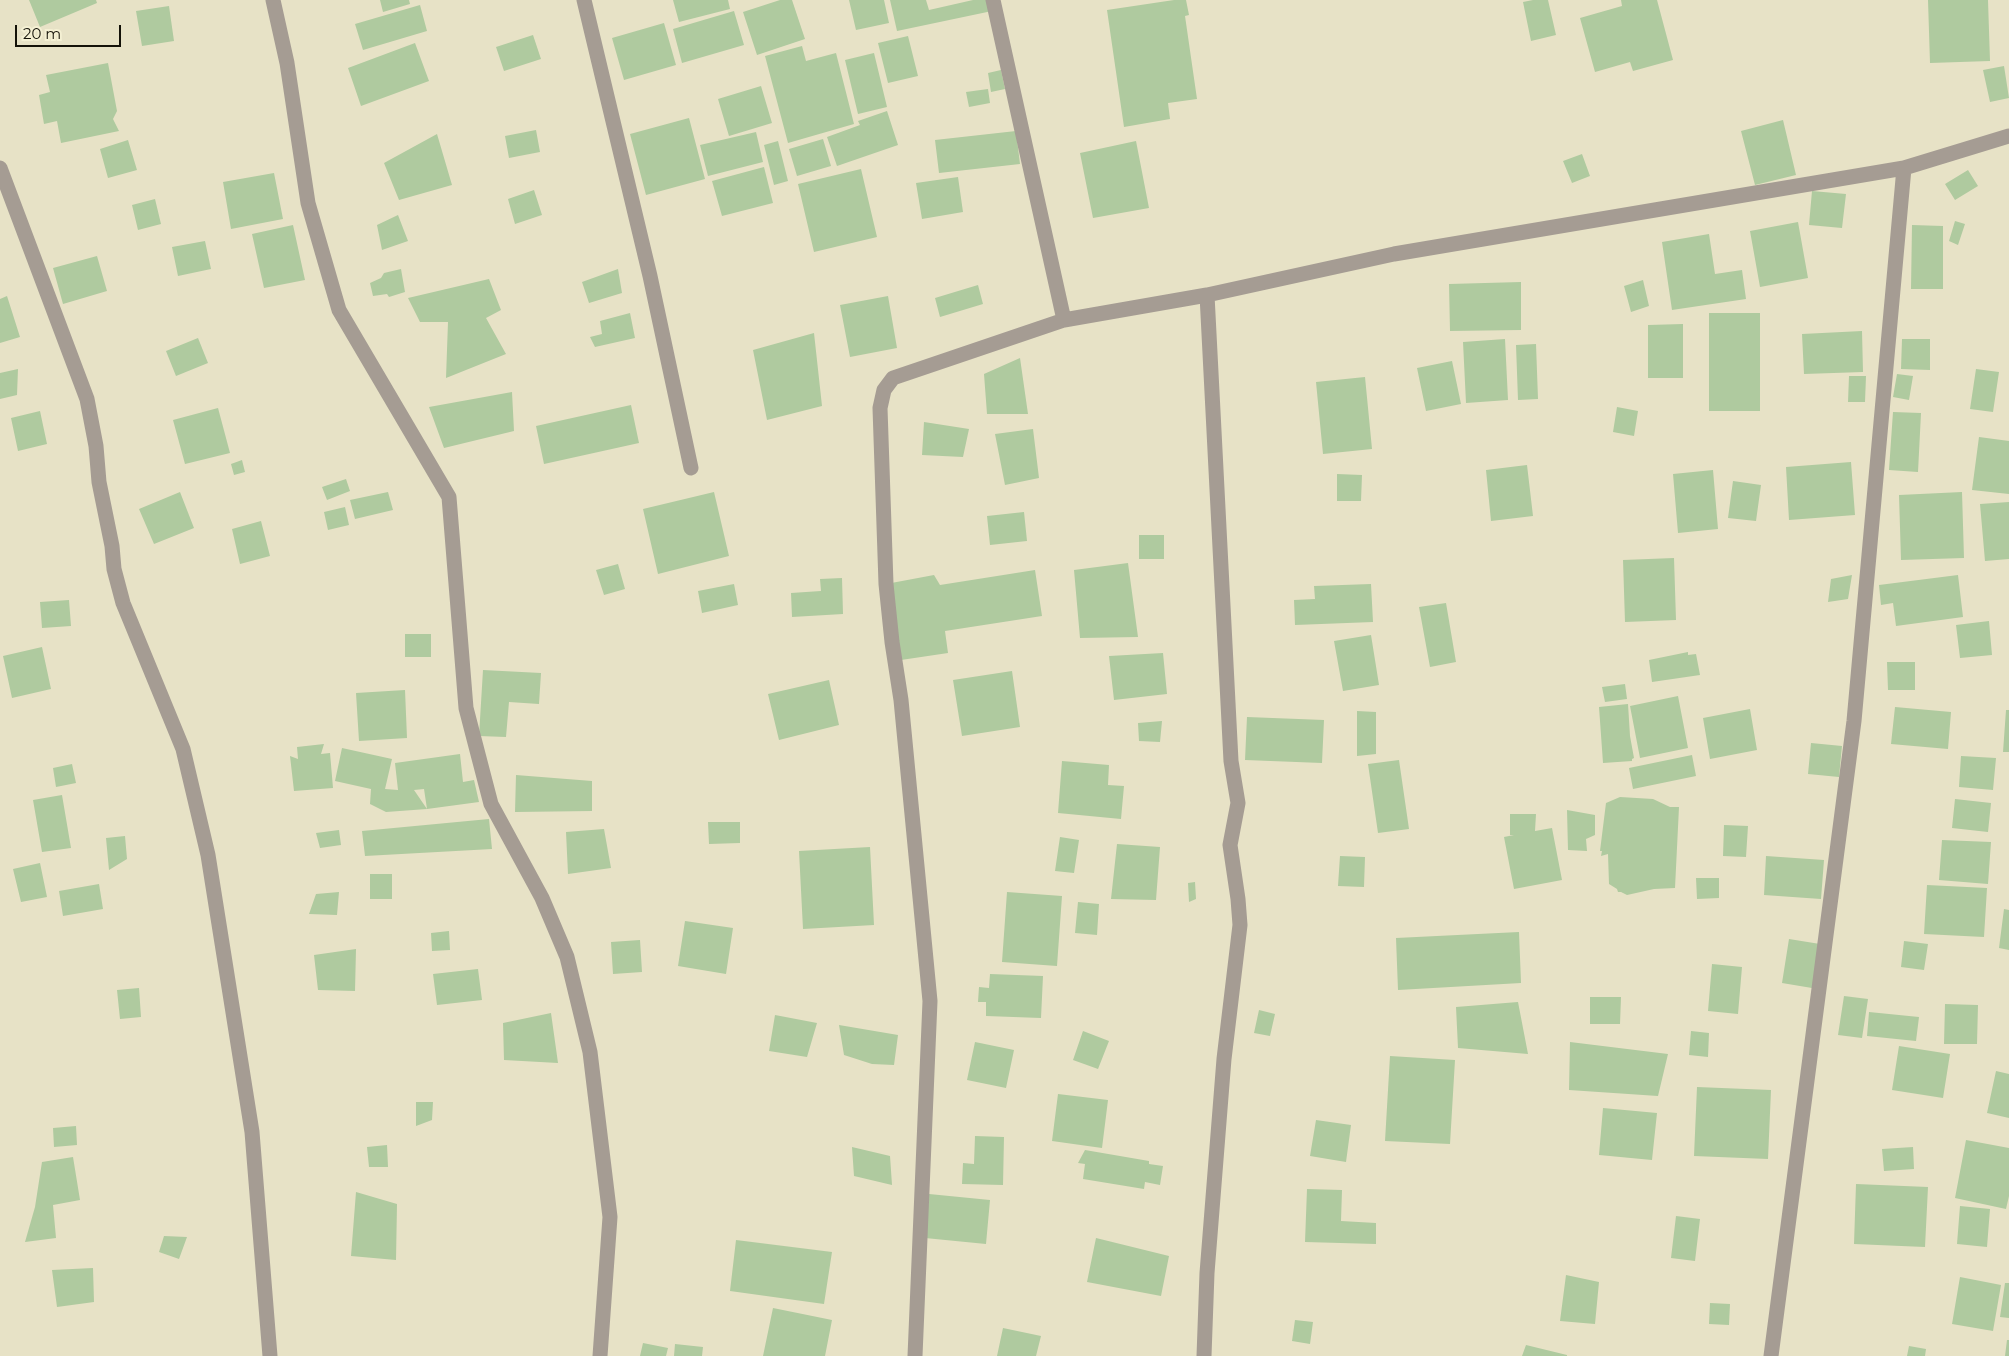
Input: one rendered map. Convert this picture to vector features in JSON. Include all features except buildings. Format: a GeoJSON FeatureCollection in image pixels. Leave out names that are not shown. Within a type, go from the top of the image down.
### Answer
{"type":"FeatureCollection","features":[{"type":"Feature","properties":{"kind":"street"},"geometry":{"type":"LineString","coordinates":[[273,0],[287,63],[308,203],[339,310],[449,497],[466,708],[491,804],[542,898],[568,957],[590,1052],[610,1217],[600,1356]]}},
{"type":"Feature","properties":{"kind":"street"},"geometry":{"type":"LineString","coordinates":[[584,0],[650,276],[691,468]]}},
{"type":"Feature","properties":{"kind":"street"},"geometry":{"type":"LineString","coordinates":[[993,0],[1064,320]]}},
{"type":"Feature","properties":{"kind":"street"},"geometry":{"type":"LineString","coordinates":[[915,1356],[930,1001],[901,700],[886,584],[880,408],[884,390],[893,378],[1064,320],[1207,295],[1394,254],[1904,168],[2009,136]]}},
{"type":"Feature","properties":{"kind":"street"},"geometry":{"type":"LineString","coordinates":[[0,168],[87,399],[116,578],[123,604],[183,749],[203,836],[219,920],[252,1132],[270,1356]]}},
{"type":"Feature","properties":{"kind":"street"},"geometry":{"type":"LineString","coordinates":[[1771,1356],[1854,721],[1904,168]]}},
{"type":"Feature","properties":{"kind":"street"},"geometry":{"type":"LineString","coordinates":[[1204,1356],[1207,1273],[1224,1059],[1240,925],[1230,845],[1238,803],[1230,761],[1207,295]]}}]}
